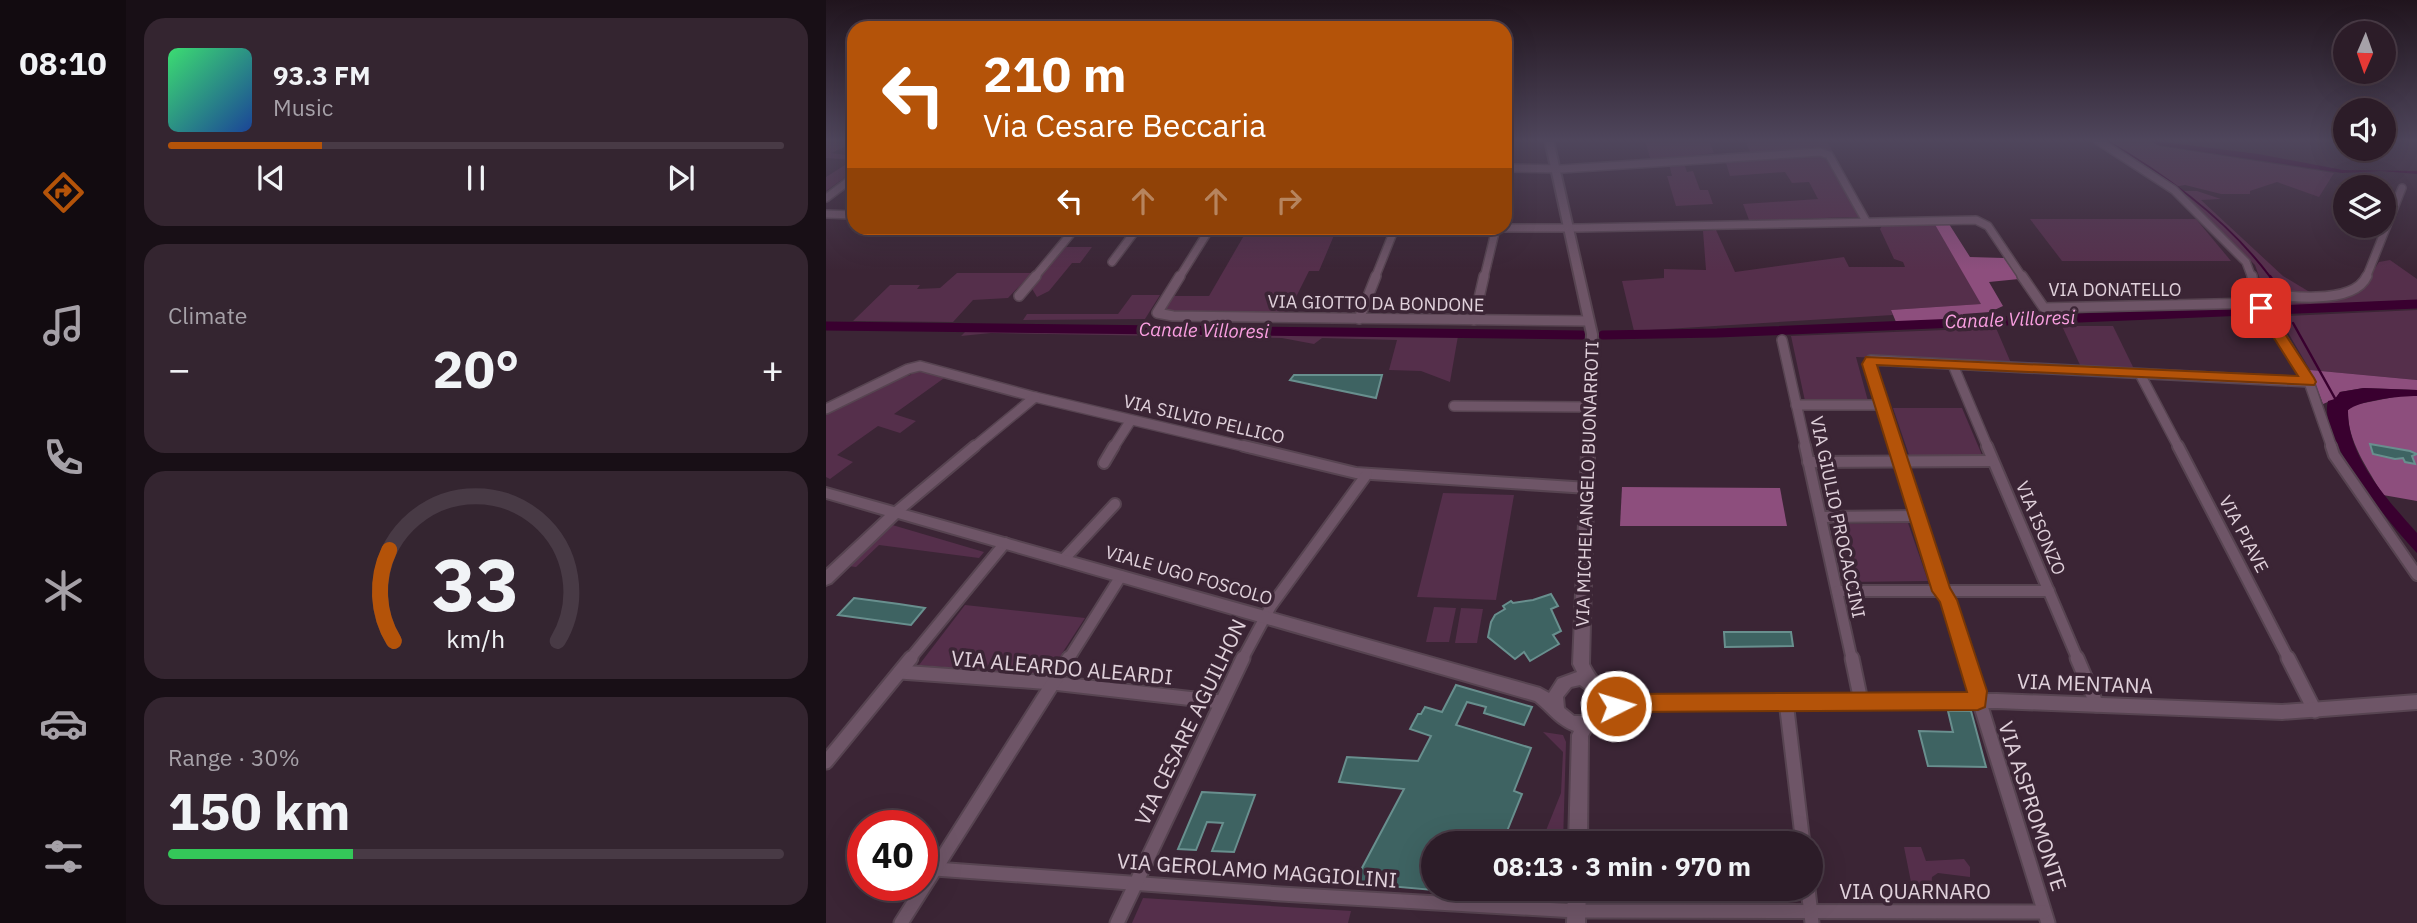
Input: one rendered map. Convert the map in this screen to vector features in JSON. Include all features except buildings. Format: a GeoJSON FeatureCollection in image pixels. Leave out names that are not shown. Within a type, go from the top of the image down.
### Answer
{"type":"FeatureCollection","features":[{"type":"Feature","properties":{"kind":"street"},"geometry":{"type":"LineString","coordinates":[[826,198],[846,183]]}},
{"type":"Feature","properties":{"kind":"street","name":"VIA MICHELANGELO BUONARROTI"},"geometry":{"type":"LineString","coordinates":[[1558,183],[1592,334],[1581,664],[1596,688]]}},
{"type":"Feature","properties":{"kind":"street"},"geometry":{"type":"LineString","coordinates":[[1512,228],[1866,221],[1845,183]]}},
{"type":"Feature","properties":{"kind":"street"},"geometry":{"type":"LineString","coordinates":[[2165,183],[2246,262],[2251,270],[2254,292],[2262,309],[2309,382],[2334,456],[2417,575]]}},
{"type":"Feature","properties":{"kind":"street"},"geometry":{"type":"LineString","coordinates":[[2254,292],[2288,296],[2319,295],[2349,292],[2359,287],[2365,281],[2402,188]]}},
{"type":"Feature","properties":{"kind":"street"},"geometry":{"type":"LineString","coordinates":[[826,214],[847,215]]}},
{"type":"Feature","properties":{"kind":"street","name":"VIA DONATELLO"},"geometry":{"type":"LineString","coordinates":[[1866,221],[1976,220],[1988,226],[2044,308],[2262,309]]}},
{"type":"Feature","properties":{"kind":"street"},"geometry":{"type":"LineString","coordinates":[[1019,296],[1070,235]]}},
{"type":"Feature","properties":{"kind":"street"},"geometry":{"type":"LineString","coordinates":[[1112,262],[1132,235]]}},
{"type":"Feature","properties":{"kind":"street","name":"VIA GIOTTO DA BONDONE"},"geometry":{"type":"LineString","coordinates":[[1206,235],[1158,309],[1157,313],[1161,316],[1589,321]]}},
{"type":"Feature","properties":{"kind":"street"},"geometry":{"type":"LineString","coordinates":[[1359,319],[1392,235]]}},
{"type":"Feature","properties":{"kind":"street"},"geometry":{"type":"LineString","coordinates":[[1474,320],[1494,235]]}},
{"type":"Feature","properties":{"kind":"street","name":"VIA GIULIO PROCACCINI"},"geometry":{"type":"LineString","coordinates":[[1782,340],[1861,701]]}},
{"type":"Feature","properties":{"kind":"street","name":"VIA ASPROMONTE"},"geometry":{"type":"LineString","coordinates":[[1953,365],[1871,360],[1869,364],[1942,591],[1948,600],[2046,917]]}},
{"type":"Feature","properties":{"kind":"street"},"geometry":{"type":"LineString","coordinates":[[1953,365],[2309,382]]}},
{"type":"Feature","properties":{"kind":"street","name":"VIA ISONZO"},"geometry":{"type":"LineString","coordinates":[[1953,365],[2097,705]]}},
{"type":"Feature","properties":{"kind":"street","name":"VIA SILVIO PELLICO"},"geometry":{"type":"LineString","coordinates":[[826,409],[908,369],[920,366],[1035,397],[1367,474],[1588,488]]}},
{"type":"Feature","properties":{"kind":"street","name":"VIA PIAVE"},"geometry":{"type":"LineString","coordinates":[[2140,374],[2315,711]]}},
{"type":"Feature","properties":{"kind":"street"},"geometry":{"type":"LineString","coordinates":[[826,579],[894,513],[1035,397]]}},
{"type":"Feature","properties":{"kind":"street"},"geometry":{"type":"LineString","coordinates":[[1796,405],[1882,405]]}},
{"type":"Feature","properties":{"kind":"street"},"geometry":{"type":"LineString","coordinates":[[1454,406],[1590,407]]}},
{"type":"Feature","properties":{"kind":"street"},"geometry":{"type":"LineString","coordinates":[[1104,463],[1131,420]]}},
{"type":"Feature","properties":{"kind":"street"},"geometry":{"type":"LineString","coordinates":[[1808,462],[1992,461]]}},
{"type":"Feature","properties":{"kind":"street","name":"VIA CESARE AGUILHON"},"geometry":{"type":"LineString","coordinates":[[1117,923],[1221,702],[1265,616],[1367,474]]}},
{"type":"Feature","properties":{"kind":"street","name":"VIALE UGO FOSCOLO"},"geometry":{"type":"LineString","coordinates":[[826,493],[1541,695],[1555,708]]}},
{"type":"Feature","properties":{"kind":"street"},"geometry":{"type":"LineString","coordinates":[[1063,560],[1115,504]]}},
{"type":"Feature","properties":{"kind":"street"},"geometry":{"type":"LineString","coordinates":[[1821,517],[1918,516]]}},
{"type":"Feature","properties":{"kind":"street"},"geometry":{"type":"LineString","coordinates":[[826,762],[831,750],[900,672],[1005,543]]}},
{"type":"Feature","properties":{"kind":"street"},"geometry":{"type":"LineString","coordinates":[[938,864],[1121,576]]}},
{"type":"Feature","properties":{"kind":"street"},"geometry":{"type":"LineString","coordinates":[[1837,591],[2049,591]]}},
{"type":"Feature","properties":{"kind":"street"},"geometry":{"type":"LineString","coordinates":[[1581,664],[1555,699],[1555,708],[1560,716],[1585,722]]}},
{"type":"Feature","properties":{"kind":"street","name":"VIA ALEARDO ALEARDI"},"geometry":{"type":"LineString","coordinates":[[900,672],[1053,683],[1221,702]]}},
{"type":"Feature","properties":{"kind":"street"},"geometry":{"type":"LineString","coordinates":[[1541,695],[1564,685],[1596,688],[1602,704],[1585,722],[1579,831]]}},
{"type":"Feature","properties":{"kind":"street","name":"VIA MENTANA"},"geometry":{"type":"LineString","coordinates":[[1596,688],[1625,703]]}},
{"type":"Feature","properties":{"kind":"street"},"geometry":{"type":"LineString","coordinates":[[1786,701],[1801,831]]}},
{"type":"Feature","properties":{"kind":"street","name":"VIA MENTANA"},"geometry":{"type":"LineString","coordinates":[[1585,722],[1625,703],[1978,701],[2281,712],[2417,702]]}},
{"type":"Feature","properties":{"kind":"street","name":"VIA GEROLAMO MAGGIOLINI"},"geometry":{"type":"LineString","coordinates":[[938,869],[1576,917]]}},
{"type":"Feature","properties":{"kind":"street"},"geometry":{"type":"LineString","coordinates":[[901,923],[915,901]]}},
{"type":"Feature","properties":{"kind":"street","name":"VIA QUARNARO"},"geometry":{"type":"LineString","coordinates":[[1576,917],[2046,917]]}},
{"type":"Feature","properties":{"kind":"shaded area"},"geometry":{"type":"Polygon","coordinates":[[[826,183],[837,183],[826,191],[826,183]]]}},
{"type":"Feature","properties":{"kind":"shaded area"},"geometry":{"type":"Polygon","coordinates":[[[1669,183],[1697,183],[1700,190],[1708,190],[1713,204],[1676,206],[1669,183]]]}},
{"type":"Feature","properties":{"kind":"shaded area"},"geometry":{"type":"Polygon","coordinates":[[[1810,183],[1840,183],[1860,217],[1749,220],[1743,204],[1818,199],[1810,183]]]}},
{"type":"Feature","properties":{"kind":"shaded area"},"geometry":{"type":"Polygon","coordinates":[[[2167,183],[2274,183],[2250,191],[2250,194],[2221,194],[2185,185],[2173,187],[2167,183]]]}},
{"type":"Feature","properties":{"kind":"shaded area"},"geometry":{"type":"Polygon","coordinates":[[[2280,183],[2328,183],[2319,197],[2280,183]]]}},
{"type":"Feature","properties":{"kind":"shaded area"},"geometry":{"type":"Polygon","coordinates":[[[2179,191],[2197,191],[2221,199],[2201,200],[2283,276],[2313,294],[2273,292],[2261,282],[2255,265],[2179,191]]]}},
{"type":"Feature","properties":{"kind":"shaded area"},"geometry":{"type":"Polygon","coordinates":[[[2030,219],[2196,219],[2231,261],[2062,261],[2030,219]]]}},
{"type":"Feature","properties":{"kind":"shaded area"},"geometry":{"type":"Polygon","coordinates":[[[1934,223],[1982,304],[1891,310],[1893,315],[1634,331],[1622,281],[1664,278],[1664,269],[1706,270],[1703,231],[1716,230],[1735,272],[1844,257],[1849,267],[1905,267],[1903,262],[1894,259],[1880,229],[1883,224],[1934,223]]]}},
{"type":"Feature","properties":{"kind":"shaded area"},"geometry":{"type":"Polygon","coordinates":[[[1934,223],[1949,224],[1970,257],[2004,258],[2019,279],[1989,282],[2003,306],[1990,312],[1963,314],[1963,319],[1896,322],[1891,310],[1981,304],[1934,223]]]}},
{"type":"Feature","properties":{"kind":"shaded area"},"geometry":{"type":"Polygon","coordinates":[[[1244,235],[1334,235],[1319,271],[1309,271],[1287,315],[1168,313],[1169,310],[1165,310],[1173,296],[1209,296],[1244,235]]]}},
{"type":"Feature","properties":{"kind":"shaded area"},"geometry":{"type":"Polygon","coordinates":[[[1066,247],[1092,247],[1080,263],[1072,263],[1049,291],[1037,297],[1031,287],[1066,247]]]}},
{"type":"Feature","properties":{"kind":"shaded area"},"geometry":{"type":"Polygon","coordinates":[[[2390,260],[2417,279],[2417,300],[2263,307],[2264,300],[2314,299],[2343,293],[2356,287],[2379,262],[2390,260]]]}},
{"type":"Feature","properties":{"kind":"shaded area"},"geometry":{"type":"Polygon","coordinates":[[[957,273],[1032,273],[1008,298],[973,300],[953,322],[853,321],[890,285],[920,285],[917,289],[940,288],[957,273]]]}},
{"type":"Feature","properties":{"kind":"shaded area"},"geometry":{"type":"Polygon","coordinates":[[[1132,295],[1160,295],[1145,319],[1023,320],[1027,314],[1118,314],[1132,295]]]}},
{"type":"Feature","properties":{"kind":"shaded area"},"geometry":{"type":"Polygon","coordinates":[[[2417,310],[2417,380],[2310,370],[2280,319],[2287,316],[2417,310]]]}},
{"type":"Feature","properties":{"kind":"shaded area"},"geometry":{"type":"Polygon","coordinates":[[[2062,326],[2113,326],[2134,369],[2080,365],[2062,326]]]}},
{"type":"Feature","properties":{"kind":"shaded area"},"geometry":{"type":"Polygon","coordinates":[[[1996,328],[2011,363],[1856,357],[1868,401],[1805,401],[1791,336],[1996,328]]]}},
{"type":"Feature","properties":{"kind":"shaded area"},"geometry":{"type":"Polygon","coordinates":[[[966,331],[1458,336],[1450,382],[1421,371],[1389,370],[1397,340],[1322,338],[1314,344],[1282,338],[991,333],[961,336],[966,331]]]}},
{"type":"Feature","properties":{"kind":"shaded area"},"geometry":{"type":"Polygon","coordinates":[[[2310,370],[2417,380],[2417,390],[2363,388],[2340,392],[2335,399],[2323,404],[2310,370]]]}},
{"type":"Feature","properties":{"kind":"shaded area"},"geometry":{"type":"Polygon","coordinates":[[[912,371],[928,371],[947,376],[894,414],[916,421],[900,433],[878,426],[837,455],[853,462],[830,479],[826,477],[826,411],[888,380],[911,375],[912,371]]]}},
{"type":"Feature","properties":{"kind":"shaded area"},"geometry":{"type":"Polygon","coordinates":[[[2364,388],[2417,390],[2417,396],[2371,401],[2348,410],[2349,427],[2362,461],[2382,492],[2417,533],[2417,553],[2359,481],[2334,437],[2328,417],[2328,401],[2335,399],[2340,392],[2364,388]]]}},
{"type":"Feature","properties":{"kind":"shaded area"},"geometry":{"type":"Polygon","coordinates":[[[2399,396],[2417,396],[2417,501],[2383,495],[2351,433],[2348,410],[2354,405],[2399,396]]]}},
{"type":"Feature","properties":{"kind":"shaded area"},"geometry":{"type":"Polygon","coordinates":[[[1893,408],[1962,408],[1982,455],[1909,455],[1893,408]]]}},
{"type":"Feature","properties":{"kind":"shaded area"},"geometry":{"type":"Polygon","coordinates":[[[1622,487],[1780,488],[1787,526],[1620,526],[1622,487]]]}},
{"type":"Feature","properties":{"kind":"shaded area"},"geometry":{"type":"Polygon","coordinates":[[[1443,493],[1514,495],[1496,600],[1417,597],[1443,493]]]}},
{"type":"Feature","properties":{"kind":"shaded area"},"geometry":{"type":"Polygon","coordinates":[[[1908,523],[1928,581],[1847,582],[1833,524],[1908,523]]]}},
{"type":"Feature","properties":{"kind":"shaded area"},"geometry":{"type":"Polygon","coordinates":[[[889,524],[984,552],[979,558],[879,545],[856,567],[848,566],[889,524]]]}},
{"type":"Feature","properties":{"kind":"shaded area"},"geometry":{"type":"Polygon","coordinates":[[[965,605],[1085,618],[1048,675],[919,665],[965,605]]]}},
{"type":"Feature","properties":{"kind":"shaded area"},"geometry":{"type":"Polygon","coordinates":[[[1434,607],[1456,608],[1449,642],[1426,642],[1434,607]]]}},
{"type":"Feature","properties":{"kind":"shaded area"},"geometry":{"type":"Polygon","coordinates":[[[1461,608],[1483,609],[1477,643],[1455,643],[1461,608]]]}},
{"type":"Feature","properties":{"kind":"shaded area"},"geometry":{"type":"Polygon","coordinates":[[[1543,732],[1563,735],[1566,742],[1563,831],[1546,831],[1561,793],[1563,752],[1543,732]]]}},
{"type":"Feature","properties":{"kind":"shaded area"},"geometry":{"type":"Polygon","coordinates":[[[1904,847],[1921,847],[1926,861],[1964,859],[1970,867],[1970,877],[1938,873],[1932,877],[1931,892],[1913,892],[1904,847]]]}},
{"type":"Feature","properties":{"kind":"shaded area"},"geometry":{"type":"Polygon","coordinates":[[[1143,898],[1351,911],[1348,923],[1132,923],[1143,898]]]}},
{"type":"Feature","properties":{"kind":"waterway"},"geometry":{"type":"LineString","coordinates":[[2173,183],[2236,237],[2271,278]]}},
{"type":"Feature","properties":{"kind":"waterway"},"geometry":{"type":"LineString","coordinates":[[2270,276],[2280,290]]}},
{"type":"Feature","properties":{"kind":"waterway","name":"Canale Villoresi"},"geometry":{"type":"LineString","coordinates":[[1603,335],[1717,333],[2417,304]]}},
{"type":"Feature","properties":{"kind":"waterway"},"geometry":{"type":"LineString","coordinates":[[2293,323],[2337,402]]}},
{"type":"Feature","properties":{"kind":"waterway","name":"Canale Villoresi"},"geometry":{"type":"LineString","coordinates":[[826,326],[1582,335]]}},
{"type":"Feature","properties":{"kind":"route"},"geometry":{"type":"LineString","coordinates":[[1616,706],[1625,703],[1978,701],[1948,600],[1942,593],[1869,364],[1871,360],[2309,382],[2270,318],[2261,308]]}}]}
